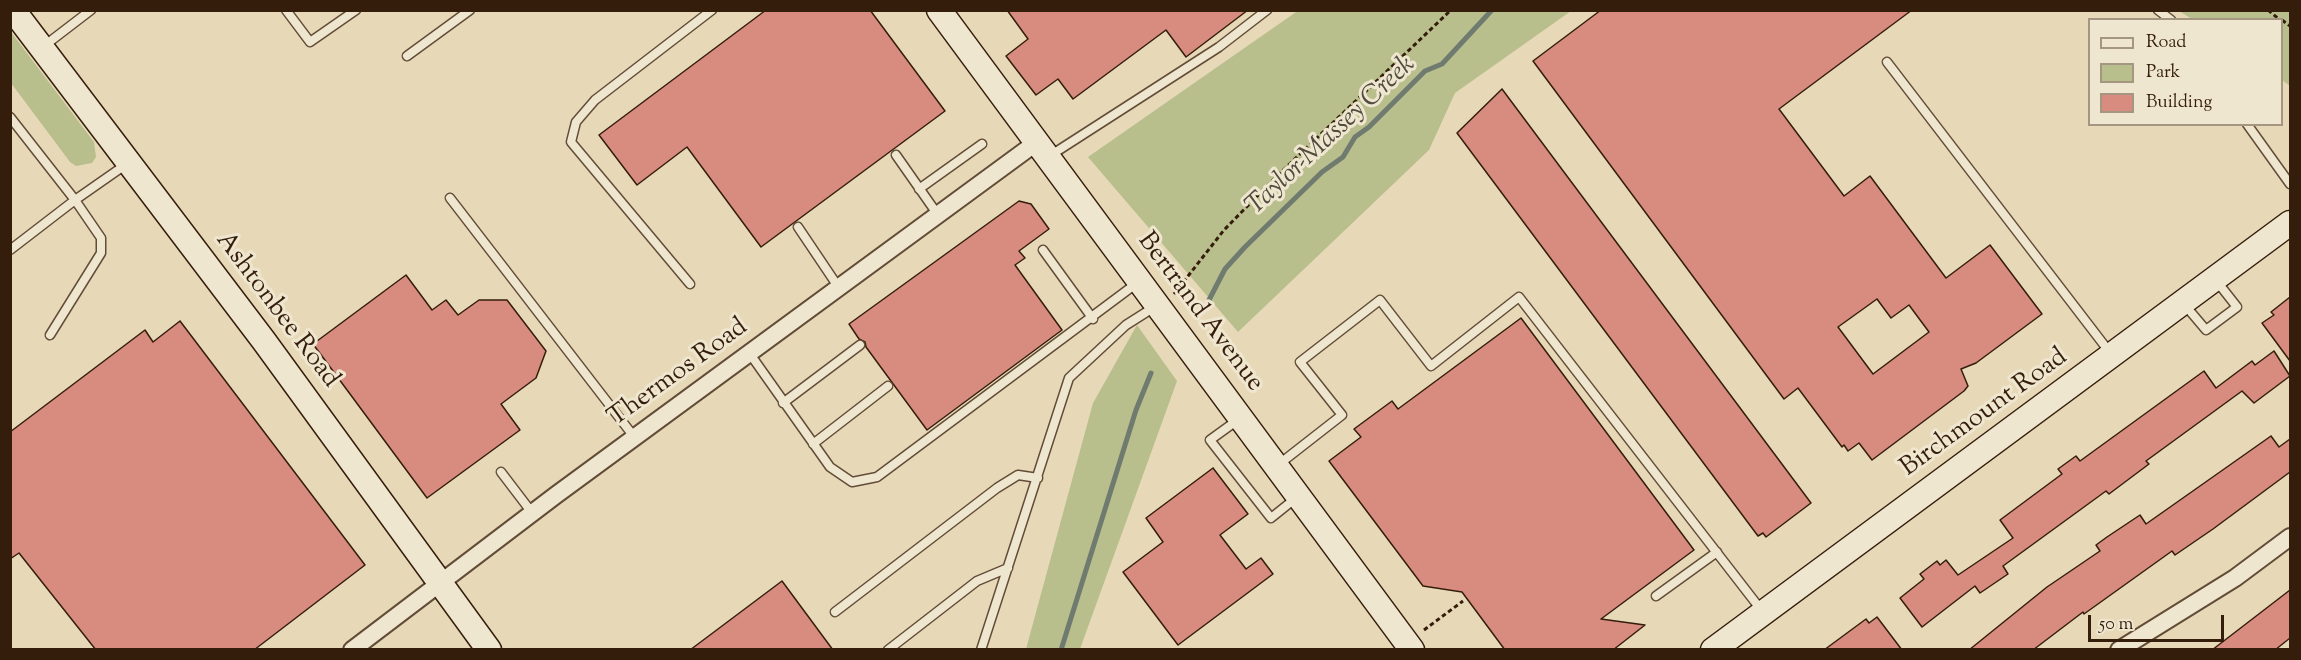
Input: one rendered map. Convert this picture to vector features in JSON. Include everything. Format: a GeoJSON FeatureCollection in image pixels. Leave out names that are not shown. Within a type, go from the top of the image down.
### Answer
{"type":"FeatureCollection","features":[{"type":"Feature","properties":{"kind":"street","name":"Ashtonbee Road"},"geometry":{"type":"LineString","coordinates":[[13,10],[441,582],[489,650]]}},
{"type":"Feature","properties":{"kind":"street","name":"Bertrand Avenue"},"geometry":{"type":"LineString","coordinates":[[939,10],[1410,646]]}},
{"type":"Feature","properties":{"kind":"street","name":"Thermos Road"},"geometry":{"type":"LineString","coordinates":[[352,650],[532,514],[938,216],[1042,150]]}},
{"type":"Feature","properties":{"kind":"street","name":"Birchmount Road"},"geometry":{"type":"LineString","coordinates":[[1713,650],[2290,223]]}},
{"type":"Feature","properties":{"kind":"street"},"geometry":{"type":"LineString","coordinates":[[2119,650],[2226,584],[2290,537]]}},
{"type":"Feature","properties":{"kind":"lane"},"geometry":{"type":"LineString","coordinates":[[41,48],[91,10]]}},
{"type":"Feature","properties":{"kind":"lane"},"geometry":{"type":"LineString","coordinates":[[286,10],[310,42],[356,10]]}},
{"type":"Feature","properties":{"kind":"lane"},"geometry":{"type":"LineString","coordinates":[[407,56],[470,10]]}},
{"type":"Feature","properties":{"kind":"lane"},"geometry":{"type":"LineString","coordinates":[[690,284],[571,142],[576,122],[595,100],[711,10]]}},
{"type":"Feature","properties":{"kind":"lane"},"geometry":{"type":"LineString","coordinates":[[1042,150],[1219,47],[1267,10]]}},
{"type":"Feature","properties":{"kind":"lane"},"geometry":{"type":"LineString","coordinates":[[1887,62],[2112,355]]}},
{"type":"Feature","properties":{"kind":"lane"},"geometry":{"type":"LineString","coordinates":[[10,117],[75,200],[100,238],[101,253],[50,335]]}},
{"type":"Feature","properties":{"kind":"lane"},"geometry":{"type":"LineString","coordinates":[[2248,126],[2290,184]]}},
{"type":"Feature","properties":{"kind":"lane"},"geometry":{"type":"LineString","coordinates":[[919,189],[982,144]]}},
{"type":"Feature","properties":{"kind":"lane"},"geometry":{"type":"LineString","coordinates":[[896,155],[938,216]]}},
{"type":"Feature","properties":{"kind":"lane"},"geometry":{"type":"LineString","coordinates":[[10,250],[128,162]]}},
{"type":"Feature","properties":{"kind":"lane"},"geometry":{"type":"LineString","coordinates":[[450,198],[635,438]]}},
{"type":"Feature","properties":{"kind":"lane"},"geometry":{"type":"LineString","coordinates":[[798,227],[839,288]]}},
{"type":"Feature","properties":{"kind":"lane"},"geometry":{"type":"LineString","coordinates":[[1043,250],[1093,319]]}},
{"type":"Feature","properties":{"kind":"lane"},"geometry":{"type":"LineString","coordinates":[[2183,303],[2206,330],[2237,307],[2215,279]]}},
{"type":"Feature","properties":{"kind":"lane"},"geometry":{"type":"LineString","coordinates":[[750,354],[830,467],[852,482],[877,477],[1093,319],[1140,281]]}},
{"type":"Feature","properties":{"kind":"lane"},"geometry":{"type":"LineString","coordinates":[[1278,466],[1342,415],[1300,362],[1380,300],[1431,366],[1519,297],[1763,612]]}},
{"type":"Feature","properties":{"kind":"lane"},"geometry":{"type":"LineString","coordinates":[[981,650],[1069,378],[1126,325],[1158,304]]}},
{"type":"Feature","properties":{"kind":"lane"},"geometry":{"type":"LineString","coordinates":[[783,403],[860,345]]}},
{"type":"Feature","properties":{"kind":"lane"},"geometry":{"type":"LineString","coordinates":[[813,444],[888,386]]}},
{"type":"Feature","properties":{"kind":"lane"},"geometry":{"type":"LineString","coordinates":[[1242,417],[1210,440],[1271,518],[1300,496]]}},
{"type":"Feature","properties":{"kind":"lane"},"geometry":{"type":"LineString","coordinates":[[501,472],[532,514]]}},
{"type":"Feature","properties":{"kind":"lane"},"geometry":{"type":"LineString","coordinates":[[835,612],[997,488],[1018,475],[1038,478]]}},
{"type":"Feature","properties":{"kind":"lane"},"geometry":{"type":"LineString","coordinates":[[1656,596],[1717,552]]}},
{"type":"Feature","properties":{"kind":"lane"},"geometry":{"type":"LineString","coordinates":[[888,650],[977,581],[1008,568]]}},
{"type":"Feature","properties":{"kind":"path"},"geometry":{"type":"LineString","coordinates":[[1158,304],[1176,293],[1194,266],[1224,230],[1276,177],[1451,10]]}},
{"type":"Feature","properties":{"kind":"path"},"geometry":{"type":"LineString","coordinates":[[1410,646],[1463,601]]}},
{"type":"Feature","properties":{"kind":"green space"},"geometry":{"type":"Polygon","coordinates":[[[1299,10],[1571,11],[1455,93],[1429,150],[1238,332],[1088,157],[1299,10]]]}},
{"type":"Feature","properties":{"kind":"green space"},"geometry":{"type":"Polygon","coordinates":[[[2179,11],[2290,11],[2290,86],[2283,81],[2283,18],[2190,18],[2179,11]]]}},
{"type":"Feature","properties":{"kind":"green space"},"geometry":{"type":"Polygon","coordinates":[[[11,32],[94,142],[96,157],[92,163],[76,166],[70,162],[11,83],[11,32]]]}},
{"type":"Feature","properties":{"kind":"green space"},"geometry":{"type":"Polygon","coordinates":[[[1137,325],[1177,381],[1080,649],[1026,649],[1093,403],[1137,325]]]}},
{"type":"Feature","properties":{"kind":"building"},"geometry":{"type":"Polygon","coordinates":[[[766,10],[870,10],[945,111],[761,247],[687,147],[637,185],[599,135],[766,10]]]}},
{"type":"Feature","properties":{"kind":"building"},"geometry":{"type":"Polygon","coordinates":[[[1007,10],[1248,10],[1186,57],[1166,30],[1073,99],[1058,79],[1036,95],[1006,56],[1028,39],[1007,10]]]}},
{"type":"Feature","properties":{"kind":"building"},"geometry":{"type":"Polygon","coordinates":[[[1601,10],[1912,10],[1779,109],[1844,196],[1870,176],[1946,278],[1990,245],[2042,314],[1976,363],[1961,369],[1968,386],[1964,391],[1872,460],[1859,443],[1848,451],[1844,445],[1842,447],[1798,388],[1784,399],[1533,61],[1601,10]],[[1877,299],[1838,327],[1873,374],[1929,332],[1909,305],[1891,318],[1877,299]]]}},
{"type":"Feature","properties":{"kind":"building"},"geometry":{"type":"Polygon","coordinates":[[[1502,89],[1811,503],[1766,537],[1763,533],[1758,536],[1457,133],[1502,89]]]}},
{"type":"Feature","properties":{"kind":"building"},"geometry":{"type":"Polygon","coordinates":[[[1019,201],[1031,204],[1049,229],[1019,251],[1025,258],[1015,265],[1062,330],[927,430],[866,347],[865,342],[859,339],[849,324],[1019,201]]]}},
{"type":"Feature","properties":{"kind":"building"},"geometry":{"type":"Polygon","coordinates":[[[406,275],[432,310],[446,300],[458,315],[479,300],[507,300],[546,351],[536,378],[501,404],[520,430],[427,498],[313,344],[406,275]]]}},
{"type":"Feature","properties":{"kind":"building"},"geometry":{"type":"Polygon","coordinates":[[[2290,297],[2290,361],[2262,323],[2274,315],[2271,312],[2290,297]]]}},
{"type":"Feature","properties":{"kind":"building"},"geometry":{"type":"Polygon","coordinates":[[[1521,318],[1694,550],[1601,619],[1645,625],[1613,650],[1505,650],[1462,592],[1423,586],[1329,461],[1361,437],[1354,429],[1392,401],[1398,409],[1521,318]]]}},
{"type":"Feature","properties":{"kind":"building"},"geometry":{"type":"Polygon","coordinates":[[[180,321],[365,565],[254,650],[96,650],[19,553],[10,559],[10,432],[145,330],[153,342],[180,321]]]}},
{"type":"Feature","properties":{"kind":"building"},"geometry":{"type":"Polygon","coordinates":[[[2274,351],[2290,376],[2254,403],[2242,391],[2146,461],[2149,464],[2109,494],[2106,491],[2003,566],[2008,574],[1980,593],[1975,586],[1922,627],[1900,598],[1924,579],[1920,574],[1937,561],[1940,565],[1946,560],[1958,575],[2013,538],[2000,520],[2062,474],[2058,469],[2076,456],[2080,461],[2204,371],[2216,388],[2252,361],[2255,365],[2274,351]]]}},
{"type":"Feature","properties":{"kind":"building"},"geometry":{"type":"Polygon","coordinates":[[[2271,436],[2279,447],[2290,439],[2290,472],[2213,529],[2175,555],[2172,551],[2084,614],[2083,612],[2033,650],[1969,650],[2047,587],[2100,551],[2096,545],[2107,537],[2140,515],[2146,524],[2271,436]]]}},
{"type":"Feature","properties":{"kind":"building"},"geometry":{"type":"Polygon","coordinates":[[[1213,468],[1248,514],[1220,535],[1246,569],[1261,558],[1273,574],[1178,645],[1123,572],[1163,542],[1146,518],[1213,468]]]}},
{"type":"Feature","properties":{"kind":"building"},"geometry":{"type":"Polygon","coordinates":[[[782,581],[833,650],[690,650],[782,581]]]}},
{"type":"Feature","properties":{"kind":"building"},"geometry":{"type":"Polygon","coordinates":[[[2290,590],[2290,638],[2275,650],[2212,650],[2290,590]]]}},
{"type":"Feature","properties":{"kind":"building"},"geometry":{"type":"Polygon","coordinates":[[[1877,617],[1902,650],[1824,650],[1866,619],[1869,623],[1877,617]]]}},
{"type":"Feature","properties":{"kind":"waterway","name":"Taylor-Massey Creek"},"geometry":{"type":"LineString","coordinates":[[1209,300],[1225,269],[1245,247],[1322,172],[1343,157],[1355,137],[1369,127],[1425,71],[1442,64],[1492,10]]}},
{"type":"Feature","properties":{"kind":"waterway","name":"Taylor-Massey Creek"},"geometry":{"type":"LineString","coordinates":[[1061,650],[1136,410],[1151,373]]}}]}
